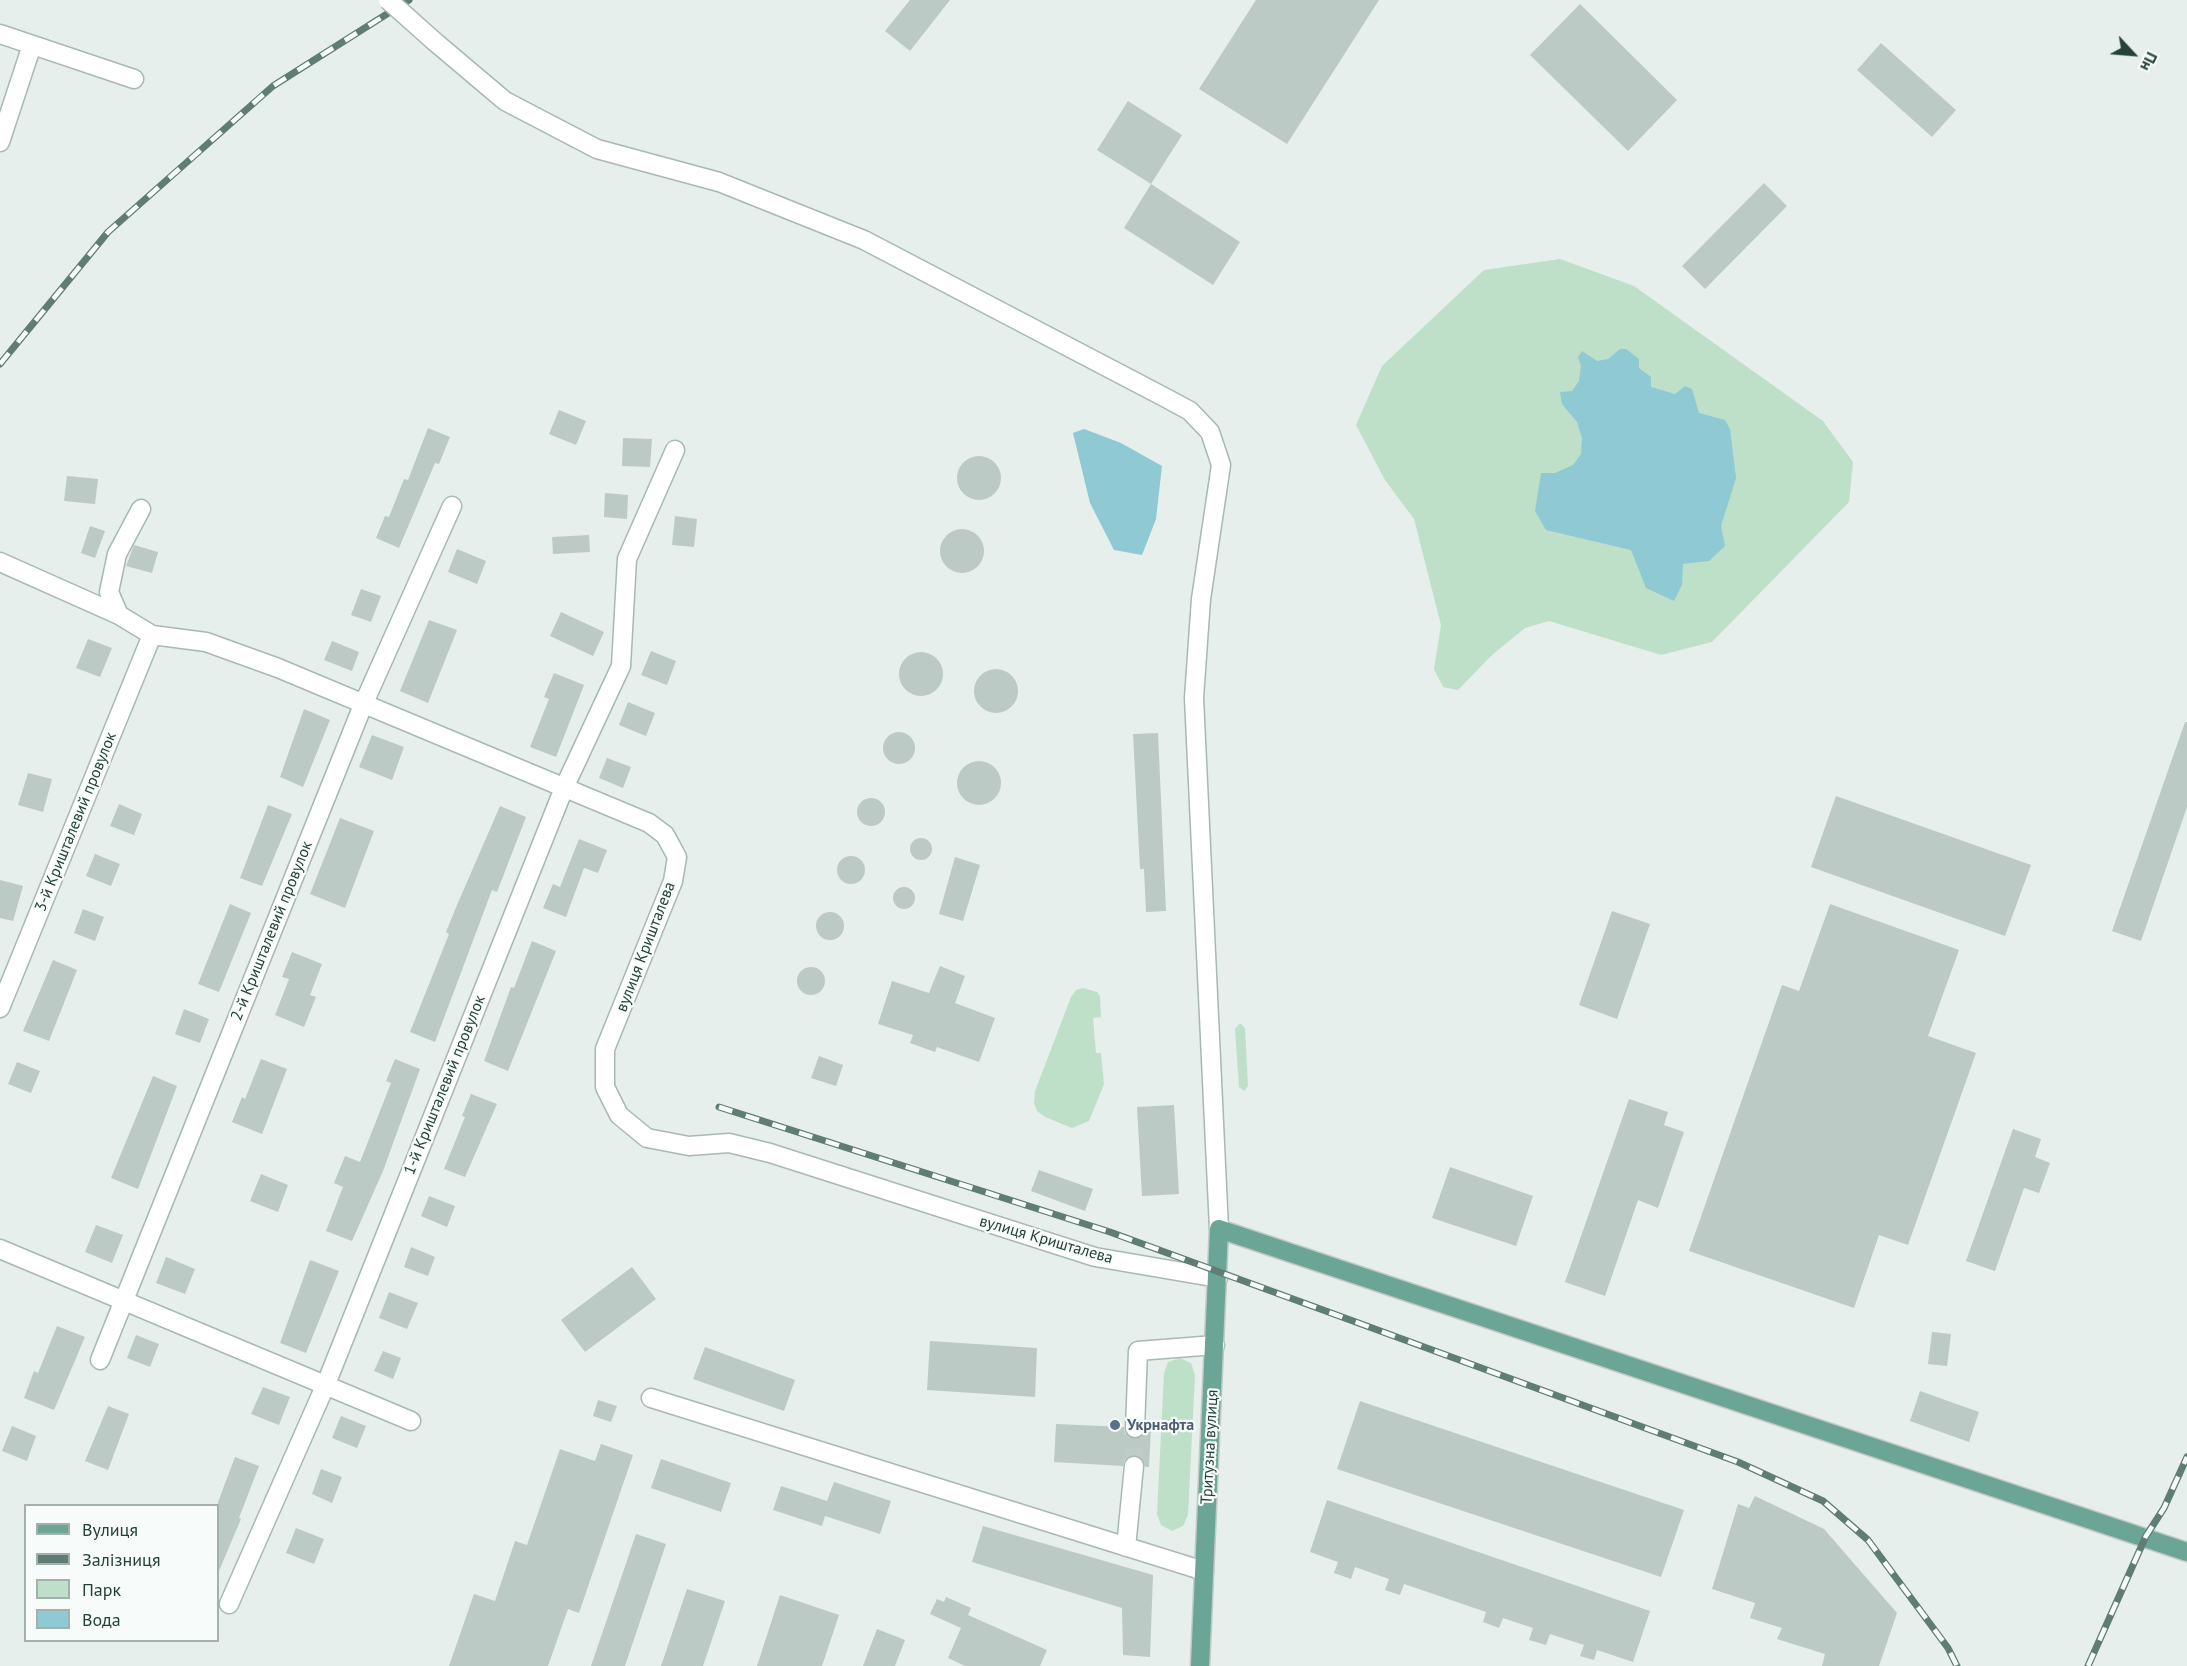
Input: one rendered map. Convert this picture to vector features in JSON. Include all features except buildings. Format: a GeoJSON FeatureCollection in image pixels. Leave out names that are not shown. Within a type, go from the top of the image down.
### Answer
{"type":"FeatureCollection","features":[{"type":"Feature","properties":{"kind":"main road","name":"Тритузна вулиця"},"geometry":{"type":"LineString","coordinates":[[1200,1666],[1219,1229]]}},
{"type":"Feature","properties":{"kind":"main road"},"geometry":{"type":"LineString","coordinates":[[1219,1229],[2185,1552]]}},
{"type":"Feature","properties":{"kind":"street"},"geometry":{"type":"LineString","coordinates":[[388,0],[505,101],[597,149],[719,182],[864,240],[1182,407],[1210,432],[1221,465],[1201,599],[1194,698],[1219,1229]]}},
{"type":"Feature","properties":{"kind":"street"},"geometry":{"type":"LineString","coordinates":[[0,34],[134,80]]}},
{"type":"Feature","properties":{"kind":"street"},"geometry":{"type":"LineString","coordinates":[[0,142],[32,45]]}},
{"type":"Feature","properties":{"kind":"street","name":"1-й Кришталевий провулок"},"geometry":{"type":"LineString","coordinates":[[229,1604],[326,1384],[564,788],[621,666],[627,559],[675,450]]}},
{"type":"Feature","properties":{"kind":"street","name":"2-й Кришталевий провулок"},"geometry":{"type":"LineString","coordinates":[[100,1360],[363,705],[452,506]]}},
{"type":"Feature","properties":{"kind":"street"},"geometry":{"type":"LineString","coordinates":[[119,615],[109,592],[117,554],[141,509]]}},
{"type":"Feature","properties":{"kind":"street","name":"вулиця Кришталева"},"geometry":{"type":"LineString","coordinates":[[0,562],[119,615],[152,635],[206,642],[278,668],[649,823],[665,835],[676,857],[673,881],[605,1049],[605,1087],[619,1115],[647,1138],[689,1146],[729,1143],[770,1153],[1095,1257],[1218,1278]]}},
{"type":"Feature","properties":{"kind":"street","name":"3-й Кришталевий провулок"},"geometry":{"type":"LineString","coordinates":[[0,1008],[152,635]]}},
{"type":"Feature","properties":{"kind":"street"},"geometry":{"type":"LineString","coordinates":[[0,1249],[411,1421]]}},
{"type":"Feature","properties":{"kind":"street"},"geometry":{"type":"LineString","coordinates":[[1135,1428],[1138,1351],[1215,1345]]}},
{"type":"Feature","properties":{"kind":"street"},"geometry":{"type":"LineString","coordinates":[[651,1398],[1204,1571]]}},
{"type":"Feature","properties":{"kind":"street"},"geometry":{"type":"LineString","coordinates":[[1126,1547],[1134,1466]]}},
{"type":"Feature","properties":{"kind":"green space"},"geometry":{"type":"Polygon","coordinates":[[[1560,259],[1634,286],[1823,421],[1853,462],[1849,502],[1712,642],[1661,655],[1549,621],[1525,628],[1492,655],[1458,690],[1443,687],[1434,669],[1441,625],[1414,519],[1385,480],[1356,425],[1382,366],[1484,270],[1560,259]]]}},
{"type":"Feature","properties":{"kind":"green space"},"geometry":{"type":"Polygon","coordinates":[[[1083,988],[1097,992],[1100,996],[1101,1017],[1093,1018],[1096,1053],[1101,1053],[1104,1084],[1089,1121],[1072,1128],[1045,1117],[1037,1111],[1034,1103],[1035,1091],[1071,997],[1076,990],[1083,988]]]}},
{"type":"Feature","properties":{"kind":"green space"},"geometry":{"type":"Polygon","coordinates":[[[1240,1023],[1245,1028],[1248,1086],[1244,1091],[1239,1087],[1235,1029],[1240,1023]]]}},
{"type":"Feature","properties":{"kind":"green space"},"geometry":{"type":"Polygon","coordinates":[[[1180,1358],[1191,1363],[1195,1375],[1188,1515],[1183,1526],[1172,1531],[1161,1525],[1157,1514],[1164,1373],[1168,1362],[1180,1358]]]}},
{"type":"Feature","properties":{"kind":"water"},"geometry":{"type":"Polygon","coordinates":[[[1620,349],[1626,349],[1639,359],[1639,368],[1651,377],[1651,387],[1675,394],[1685,386],[1692,389],[1699,413],[1725,420],[1730,429],[1736,478],[1721,526],[1725,546],[1709,561],[1683,564],[1682,585],[1674,601],[1646,588],[1631,550],[1546,530],[1535,511],[1541,473],[1555,473],[1573,465],[1581,454],[1582,438],[1577,422],[1562,404],[1560,392],[1572,391],[1579,381],[1581,366],[1578,357],[1582,351],[1597,361],[1608,359],[1620,349]]]}},
{"type":"Feature","properties":{"kind":"water"},"geometry":{"type":"Polygon","coordinates":[[[1084,429],[1121,443],[1162,466],[1156,519],[1142,555],[1114,550],[1090,503],[1073,433],[1084,429]]]}},
{"type":"Feature","properties":{"kind":"tunnel"},"geometry":{"type":"LineString","coordinates":[[1134,1466],[1135,1428]]}},
{"type":"Feature","properties":{"kind":"railway"},"geometry":{"type":"LineString","coordinates":[[0,364],[108,232],[273,86],[409,0]]}},
{"type":"Feature","properties":{"kind":"railway"},"geometry":{"type":"LineString","coordinates":[[719,1107],[1110,1232],[1738,1462],[1823,1501],[1868,1540],[1948,1648],[1957,1666]]}},
{"type":"Feature","properties":{"kind":"railway"},"geometry":{"type":"LineString","coordinates":[[2088,1666],[2146,1536],[2164,1508],[2187,1457]]}},
{"type":"Feature","properties":{"kind":"place","name":"Укрнафта"},"geometry":{"type":"Point","coordinates":[1115,1425]}}]}
